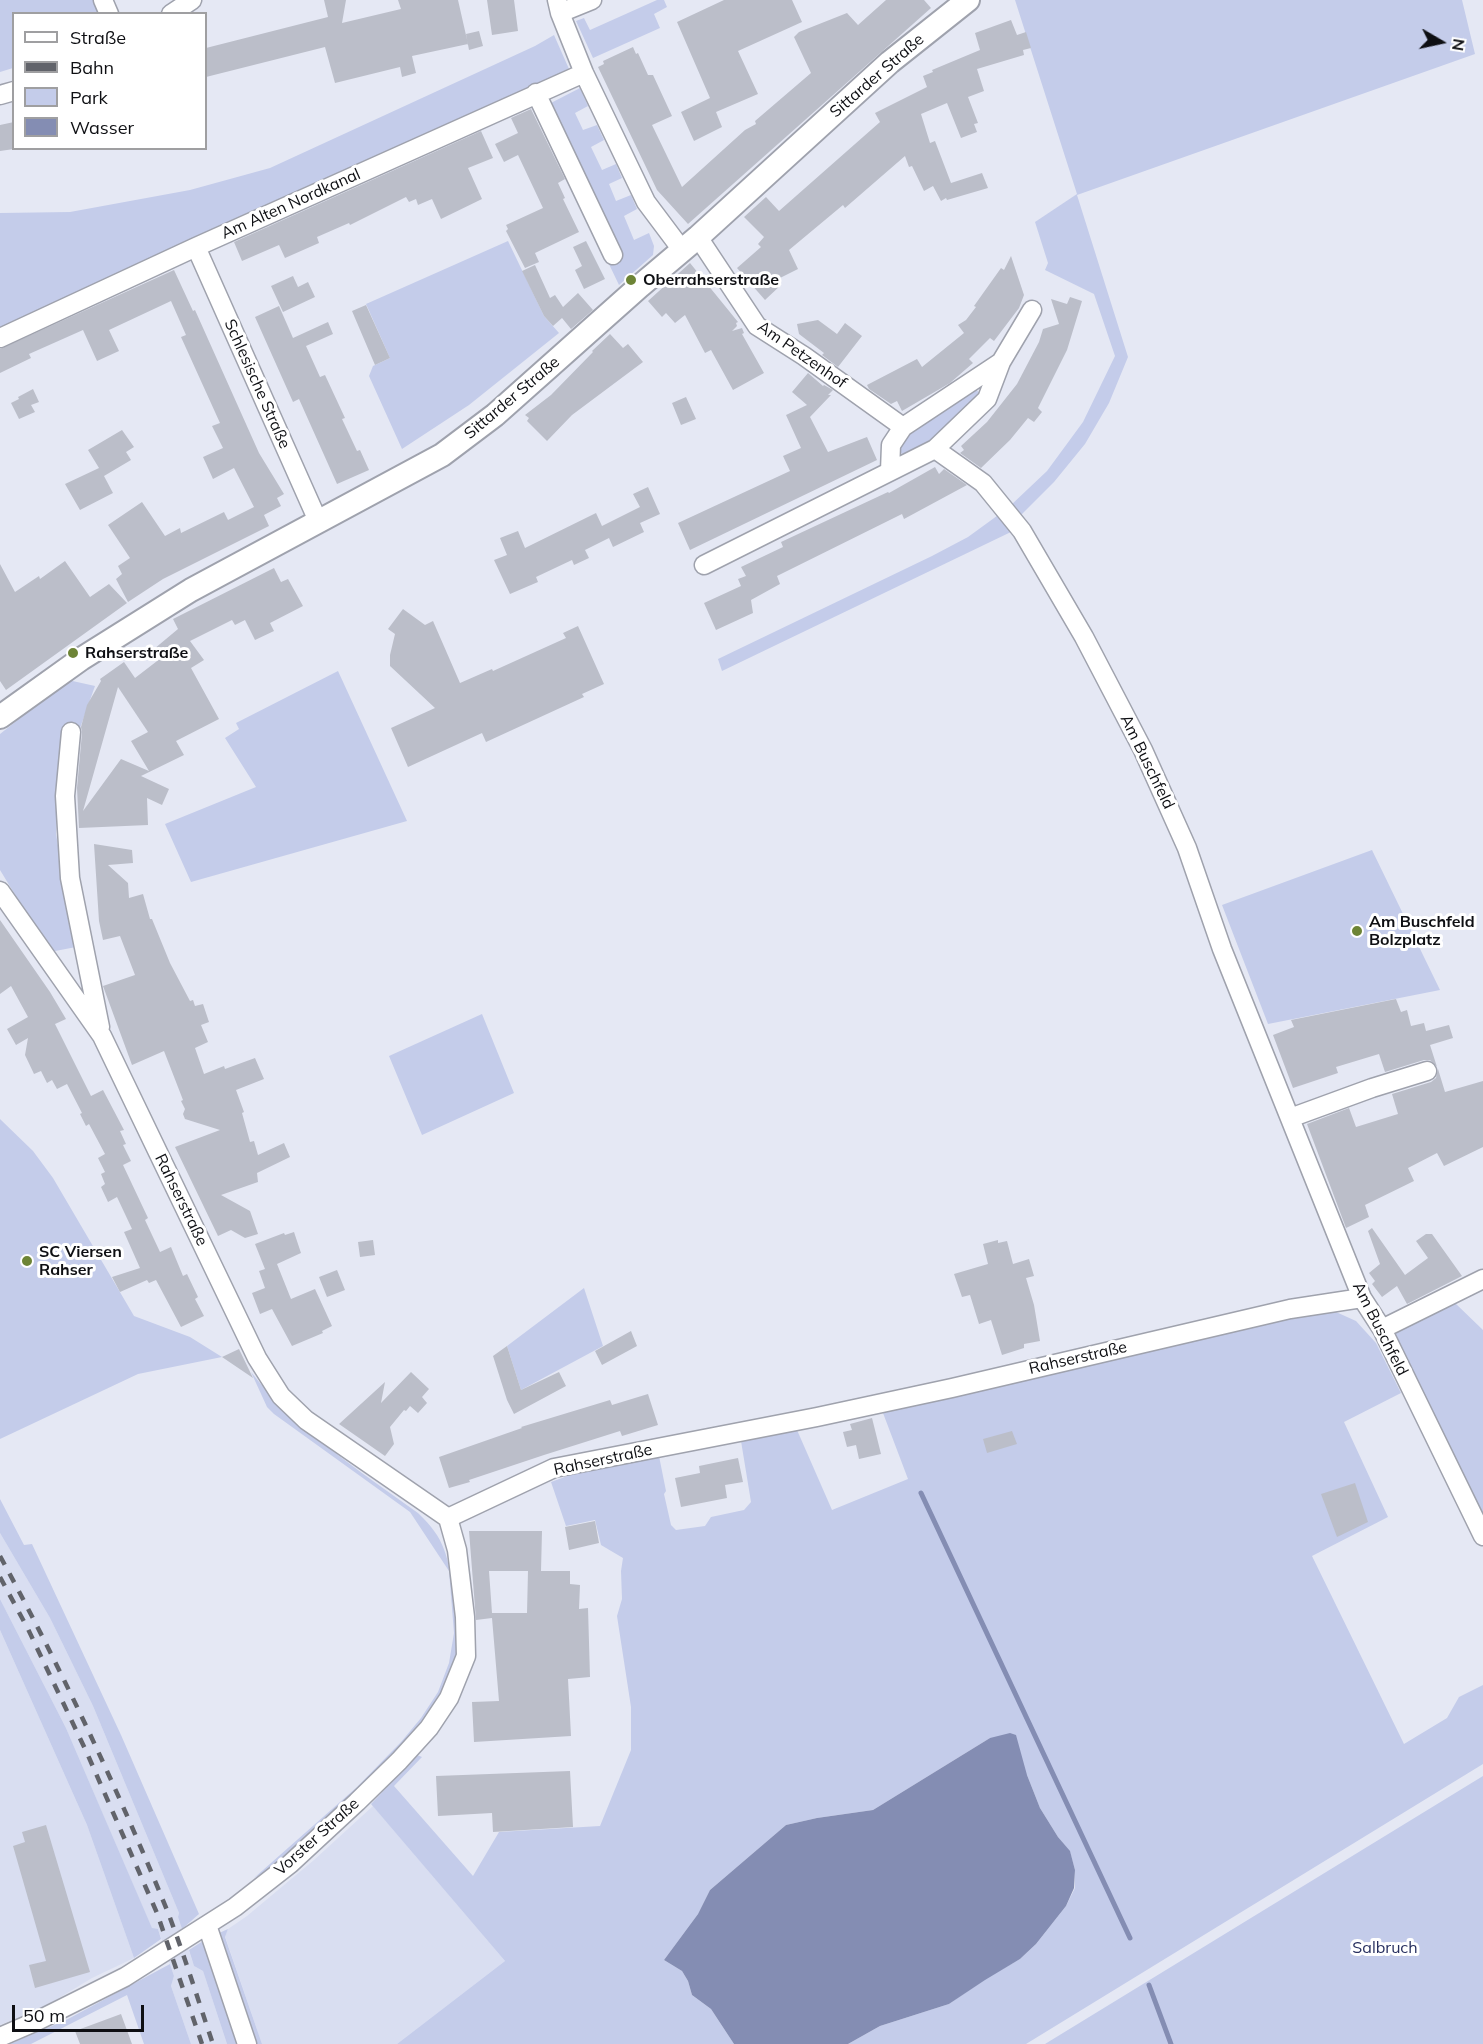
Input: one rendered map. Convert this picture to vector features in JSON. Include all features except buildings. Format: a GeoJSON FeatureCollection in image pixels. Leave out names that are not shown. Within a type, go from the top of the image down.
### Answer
{"type":"FeatureCollection","features":[{"type":"Feature","properties":{"kind":"street"},"geometry":{"type":"LineString","coordinates":[[174,12],[192,0]]}},
{"type":"Feature","properties":{"kind":"street"},"geometry":{"type":"LineString","coordinates":[[592,0],[559,7],[584,73],[646,202],[690,244]]}},
{"type":"Feature","properties":{"kind":"street","name":"Sittarder Straße"},"geometry":{"type":"LineString","coordinates":[[0,717],[81,659],[191,590],[442,455],[495,415],[690,244],[890,62],[968,0]]}},
{"type":"Feature","properties":{"kind":"street","name":"Am Alten Nordkanal"},"geometry":{"type":"LineString","coordinates":[[0,338],[196,247],[584,73]]}},
{"type":"Feature","properties":{"kind":"street"},"geometry":{"type":"LineString","coordinates":[[536,93],[613,255]]}},
{"type":"Feature","properties":{"kind":"street","name":"Am Petzenhof"},"geometry":{"type":"LineString","coordinates":[[690,244],[757,326],[804,356],[903,427]]}},
{"type":"Feature","properties":{"kind":"street","name":"Schlesische Straße"},"geometry":{"type":"LineString","coordinates":[[196,247],[318,521]]}},
{"type":"Feature","properties":{"kind":"street"},"geometry":{"type":"LineString","coordinates":[[704,565],[934,449],[987,399],[1001,363],[1032,310]]}},
{"type":"Feature","properties":{"kind":"street"},"geometry":{"type":"LineString","coordinates":[[890,471],[891,445],[903,427],[1001,363]]}},
{"type":"Feature","properties":{"kind":"street","name":"Am Buschfeld"},"geometry":{"type":"LineString","coordinates":[[934,449],[983,483],[1016,523],[1084,637],[1143,750],[1187,848],[1222,949],[1362,1298],[1382,1329],[1483,1536]]}},
{"type":"Feature","properties":{"kind":"street","name":"Rahserstraße"},"geometry":{"type":"LineString","coordinates":[[71,732],[65,796],[70,878],[102,1036]]}},
{"type":"Feature","properties":{"kind":"street","name":"Rahserstraße"},"geometry":{"type":"LineString","coordinates":[[0,891],[102,1036],[257,1358],[281,1396],[306,1420],[448,1518],[554,1468],[818,1417],[1290,1309],[1362,1298]]}},
{"type":"Feature","properties":{"kind":"street"},"geometry":{"type":"LineString","coordinates":[[1290,1118],[1427,1071]]}},
{"type":"Feature","properties":{"kind":"street"},"geometry":{"type":"LineString","coordinates":[[1382,1329],[1483,1279]]}},
{"type":"Feature","properties":{"kind":"street","name":"Vorster Straße"},"geometry":{"type":"LineString","coordinates":[[0,2037],[125,1977],[259,1890],[357,1802],[422,1736],[449,1698],[466,1656],[465,1617],[457,1550],[448,1518]]}},
{"type":"Feature","properties":{"kind":"street"},"geometry":{"type":"LineString","coordinates":[[207,1925],[247,2044]]}},
{"type":"Feature","properties":{"kind":"shaded area"},"geometry":{"type":"Polygon","coordinates":[[[0,1533],[50,1618],[93,1706],[179,1913],[178,1917],[194,1966],[203,1971],[227,2044],[191,2044],[171,1986],[174,1976],[158,1929],[152,1929],[66,1728],[0,1599],[0,1533]]]}},
{"type":"Feature","properties":{"kind":"shaded area"},"geometry":{"type":"Polygon","coordinates":[[[0,1630],[87,1825],[134,1958],[92,1978],[44,2007],[0,2025],[0,1630]]]}},
{"type":"Feature","properties":{"kind":"shaded area"},"geometry":{"type":"Polygon","coordinates":[[[373,1806],[505,1961],[397,2044],[262,2044],[225,1936],[228,1929],[314,1860],[373,1806]]]}},
{"type":"Feature","properties":{"kind":"green space"},"geometry":{"type":"Polygon","coordinates":[[[0,0],[97,0],[103,12],[12,12],[12,68],[0,72],[0,0]]]}},
{"type":"Feature","properties":{"kind":"green space"},"geometry":{"type":"Polygon","coordinates":[[[657,0],[664,0],[667,7],[654,14],[660,28],[593,58],[576,21],[584,18],[590,30],[657,0]]]}},
{"type":"Feature","properties":{"kind":"green space"},"geometry":{"type":"Polygon","coordinates":[[[1015,0],[1462,0],[1475,54],[1077,195],[1128,357],[1109,403],[1085,444],[1054,482],[1019,517],[1010,506],[1047,471],[1083,422],[1115,356],[1094,294],[1045,270],[1048,263],[1035,222],[1077,194],[1015,0]]]}},
{"type":"Feature","properties":{"kind":"green space"},"geometry":{"type":"Polygon","coordinates":[[[554,35],[569,69],[0,329],[0,213],[70,212],[190,190],[270,168],[535,46],[554,35]]]}},
{"type":"Feature","properties":{"kind":"green space"},"geometry":{"type":"Polygon","coordinates":[[[580,88],[588,106],[575,113],[583,130],[597,125],[604,140],[591,147],[602,170],[616,164],[622,178],[609,184],[616,201],[631,195],[637,209],[624,216],[634,240],[649,233],[654,246],[653,255],[619,285],[607,260],[549,104],[580,88]]]}},
{"type":"Feature","properties":{"kind":"green space"},"geometry":{"type":"Polygon","coordinates":[[[508,241],[544,316],[559,333],[469,405],[402,449],[369,376],[373,366],[390,358],[366,304],[508,241]]]}},
{"type":"Feature","properties":{"kind":"green space"},"geometry":{"type":"Polygon","coordinates":[[[976,389],[982,397],[934,441],[908,455],[899,453],[898,437],[976,389]]]}},
{"type":"Feature","properties":{"kind":"green space"},"geometry":{"type":"Polygon","coordinates":[[[1001,513],[1013,531],[722,671],[718,659],[932,556],[968,537],[1001,513]]]}},
{"type":"Feature","properties":{"kind":"green space"},"geometry":{"type":"Polygon","coordinates":[[[338,671],[407,821],[191,882],[165,824],[256,787],[225,738],[239,729],[236,723],[338,671]]]}},
{"type":"Feature","properties":{"kind":"green space"},"geometry":{"type":"Polygon","coordinates":[[[68,680],[95,686],[79,731],[63,731],[56,834],[76,947],[50,952],[0,870],[0,734],[68,680]]]}},
{"type":"Feature","properties":{"kind":"green space"},"geometry":{"type":"Polygon","coordinates":[[[1372,850],[1440,990],[1268,1024],[1222,905],[1372,850]]]}},
{"type":"Feature","properties":{"kind":"green space"},"geometry":{"type":"Polygon","coordinates":[[[482,1014],[514,1093],[422,1135],[389,1056],[482,1014]]]}},
{"type":"Feature","properties":{"kind":"green space"},"geometry":{"type":"Polygon","coordinates":[[[0,1119],[33,1151],[53,1178],[134,1316],[190,1337],[222,1357],[138,1374],[0,1439],[0,1119]]]}},
{"type":"Feature","properties":{"kind":"green space"},"geometry":{"type":"Polygon","coordinates":[[[584,1288],[603,1346],[521,1390],[507,1346],[584,1288]]]}},
{"type":"Feature","properties":{"kind":"green space"},"geometry":{"type":"Polygon","coordinates":[[[1455,1303],[1483,1330],[1483,1514],[1394,1334],[1455,1303]]]}},
{"type":"Feature","properties":{"kind":"green space"},"geometry":{"type":"Polygon","coordinates":[[[1336,1312],[1356,1321],[1376,1343],[1401,1393],[1344,1422],[1388,1517],[1312,1556],[1404,1744],[1447,1718],[1459,1697],[1483,1685],[1483,1764],[1026,2044],[848,2044],[880,2026],[949,2004],[985,1979],[1020,1959],[1036,1944],[1066,1906],[1075,1888],[1075,1870],[1070,1852],[1040,1808],[1027,1775],[990,1738],[873,1810],[786,1825],[710,1890],[698,1914],[664,1960],[682,1971],[692,1995],[711,2009],[734,2044],[397,2044],[505,1961],[371,1804],[417,1755],[422,1757],[394,1786],[473,1876],[499,1832],[600,1826],[631,1750],[631,1707],[617,1616],[622,1599],[623,1558],[601,1545],[595,1520],[566,1526],[551,1482],[584,1470],[659,1456],[671,1525],[676,1530],[705,1526],[711,1517],[744,1510],[751,1502],[741,1441],[797,1430],[832,1510],[908,1479],[883,1413],[1245,1328],[1307,1315],[1336,1312]]]}},
{"type":"Feature","properties":{"kind":"green space"},"geometry":{"type":"Polygon","coordinates":[[[251,1372],[308,1431],[427,1522],[440,1540],[447,1559],[451,1581],[459,1635],[458,1648],[448,1678],[432,1708],[409,1737],[383,1766],[327,1820],[276,1865],[254,1878],[357,1787],[421,1718],[438,1692],[449,1663],[454,1633],[449,1571],[410,1512],[274,1414],[267,1407],[251,1372]]]}},
{"type":"Feature","properties":{"kind":"green space"},"geometry":{"type":"Polygon","coordinates":[[[0,1499],[24,1545],[32,1544],[121,1735],[199,1914],[182,1929],[179,1913],[93,1706],[50,1618],[0,1533],[0,1499]]]}},
{"type":"Feature","properties":{"kind":"green space"},"geometry":{"type":"Polygon","coordinates":[[[0,1599],[66,1728],[152,1928],[158,1929],[161,1939],[134,1958],[87,1825],[0,1630],[0,1599]]]}},
{"type":"Feature","properties":{"kind":"green space","name":"Salbruch"},"geometry":{"type":"Polygon","coordinates":[[[1483,1776],[1483,2044],[1045,2044],[1483,1776]]]}},
{"type":"Feature","properties":{"kind":"green space"},"geometry":{"type":"Polygon","coordinates":[[[228,1929],[225,1937],[262,2044],[253,2044],[217,1934],[228,1929]]]}},
{"type":"Feature","properties":{"kind":"green space"},"geometry":{"type":"Polygon","coordinates":[[[203,1941],[239,2044],[227,2044],[203,1971],[194,1966],[189,1950],[203,1941]]]}},
{"type":"Feature","properties":{"kind":"green space"},"geometry":{"type":"Polygon","coordinates":[[[170,1964],[174,1976],[171,1986],[191,2044],[144,2044],[127,1995],[31,2044],[10,2044],[68,2019],[170,1964]]]}},
{"type":"Feature","properties":{"kind":"water"},"geometry":{"type":"Polygon","coordinates":[[[1010,1733],[1016,1735],[1027,1775],[1040,1808],[1058,1837],[1070,1851],[1075,1870],[1074,1888],[1066,1906],[1036,1944],[1020,1959],[949,2004],[880,2026],[848,2044],[734,2044],[711,2009],[692,1995],[682,1971],[664,1960],[698,1914],[710,1890],[786,1825],[873,1810],[990,1738],[1010,1733]]]}},
{"type":"Feature","properties":{"kind":"waterway"},"geometry":{"type":"LineString","coordinates":[[921,1493],[1130,1938]]}},
{"type":"Feature","properties":{"kind":"waterway"},"geometry":{"type":"LineString","coordinates":[[1149,1985],[1171,2044]]}},
{"type":"Feature","properties":{"kind":"railway"},"geometry":{"type":"LineString","coordinates":[[0,1556],[67,1686],[129,1820],[173,1927],[213,2044]]}},
{"type":"Feature","properties":{"kind":"railway"},"geometry":{"type":"LineString","coordinates":[[0,1577],[28,1629],[87,1753],[157,1913],[202,2044]]}},
{"type":"Feature","properties":{"kind":"place","name":"Oberrahserstraße"},"geometry":{"type":"Point","coordinates":[631,280]}},
{"type":"Feature","properties":{"kind":"place","name":"Rahserstraße"},"geometry":{"type":"Point","coordinates":[73,653]}},
{"type":"Feature","properties":{"kind":"place","name":"Am Buschfeld Bolzplatz"},"geometry":{"type":"Point","coordinates":[1357,931]}},
{"type":"Feature","properties":{"kind":"place","name":"SC Viersen Rahser"},"geometry":{"type":"Point","coordinates":[27,1261]}}]}
